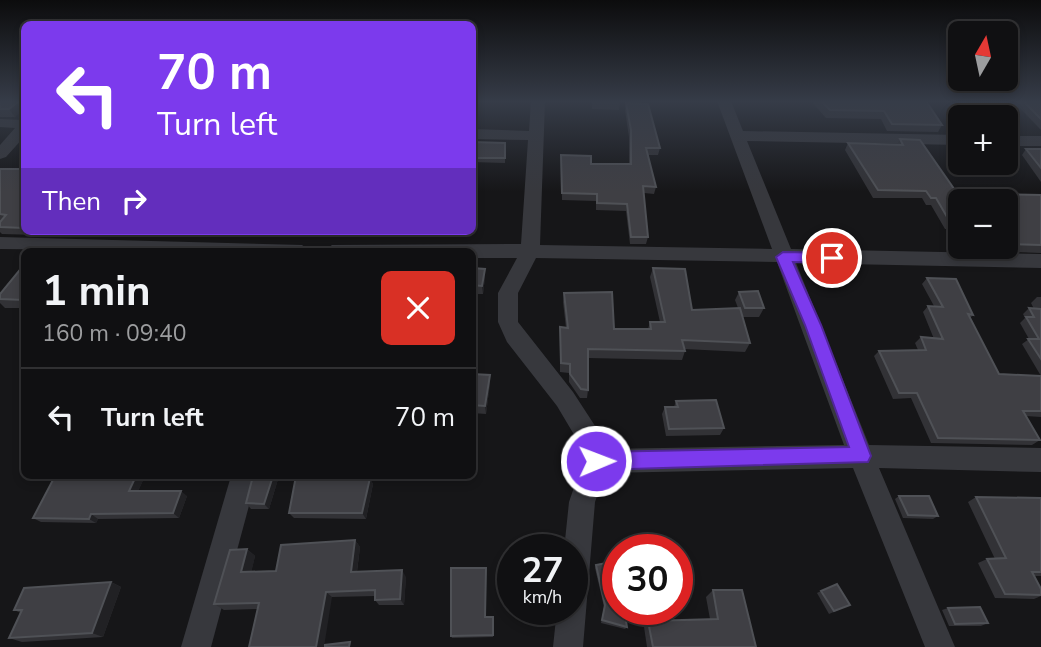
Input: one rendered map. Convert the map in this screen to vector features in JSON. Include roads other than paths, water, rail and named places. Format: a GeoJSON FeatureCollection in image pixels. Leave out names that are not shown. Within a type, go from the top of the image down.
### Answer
{"type":"FeatureCollection","features":[{"type":"Feature","properties":{"kind":"street"},"geometry":{"type":"LineString","coordinates":[[0,154],[20,131]]}},
{"type":"Feature","properties":{"kind":"street"},"geometry":{"type":"LineString","coordinates":[[537,131],[530,251],[508,293],[508,322],[515,336],[565,399],[590,440],[596,461],[582,502],[568,647]]}},
{"type":"Feature","properties":{"kind":"street"},"geometry":{"type":"LineString","coordinates":[[738,131],[783,257],[813,325],[861,456],[940,647]]}},
{"type":"Feature","properties":{"kind":"street"},"geometry":{"type":"LineString","coordinates":[[476,134],[537,136]]}},
{"type":"Feature","properties":{"kind":"street"},"geometry":{"type":"LineString","coordinates":[[740,136],[948,140]]}},
{"type":"Feature","properties":{"kind":"street"},"geometry":{"type":"LineString","coordinates":[[1018,141],[1041,141]]}},
{"type":"Feature","properties":{"kind":"street"},"geometry":{"type":"LineString","coordinates":[[0,243],[168,248]]}},
{"type":"Feature","properties":{"kind":"street"},"geometry":{"type":"LineString","coordinates":[[476,251],[1041,261]]}},
{"type":"Feature","properties":{"kind":"street"},"geometry":{"type":"LineString","coordinates":[[596,461],[861,456],[1041,460]]}},
{"type":"Feature","properties":{"kind":"street"},"geometry":{"type":"LineString","coordinates":[[196,647],[243,479]]}}]}
